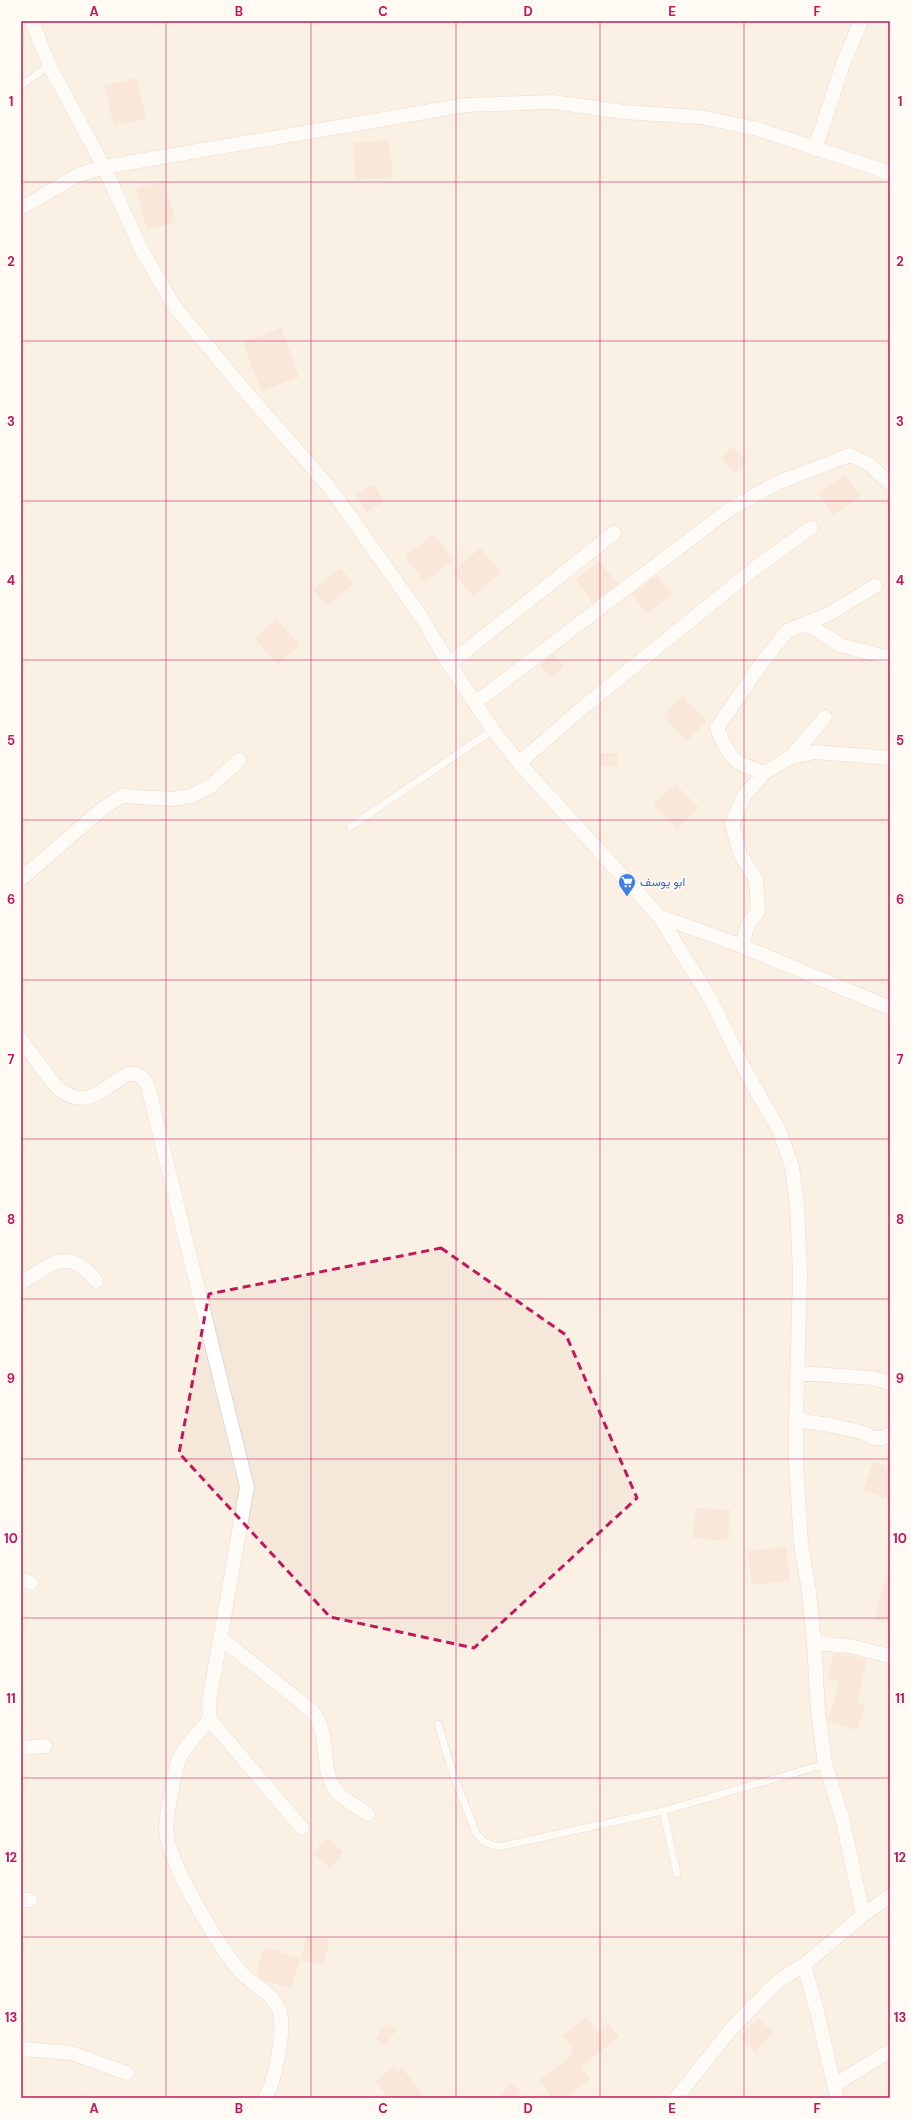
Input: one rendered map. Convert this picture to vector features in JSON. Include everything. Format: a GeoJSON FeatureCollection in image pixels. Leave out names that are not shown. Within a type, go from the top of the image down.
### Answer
{"type":"FeatureCollection","features":[{"type":"Feature","properties":{"kind":"street"},"geometry":{"type":"LineString","coordinates":[[32,21],[49,65],[104,167],[140,247],[174,306],[252,399],[330,488],[422,618],[449,664],[493,730],[519,763],[659,916],[711,1000],[745,1070],[780,1132],[792,1167],[798,1227],[800,1274],[796,1463],[801,1544],[809,1591],[818,1710],[825,1764],[842,1817],[862,1915]]}},
{"type":"Feature","properties":{"kind":"street"},"geometry":{"type":"LineString","coordinates":[[815,149],[842,64],[861,21]]}},
{"type":"Feature","properties":{"kind":"street"},"geometry":{"type":"LineString","coordinates":[[21,208],[78,175],[104,167],[466,106],[553,102],[624,112],[701,117],[757,129],[890,173]]}},
{"type":"Feature","properties":{"kind":"street"},"geometry":{"type":"LineString","coordinates":[[475,703],[730,509],[777,483],[850,456],[869,464],[890,484]]}},
{"type":"Feature","properties":{"kind":"street"},"geometry":{"type":"LineString","coordinates":[[519,763],[581,709],[759,564],[811,528]]}},
{"type":"Feature","properties":{"kind":"street"},"geometry":{"type":"LineString","coordinates":[[449,664],[614,533]]}},
{"type":"Feature","properties":{"kind":"street"},"geometry":{"type":"LineString","coordinates":[[764,773],[743,766],[726,752],[717,728],[758,668],[786,631],[829,614],[875,586]]}},
{"type":"Feature","properties":{"kind":"street"},"geometry":{"type":"LineString","coordinates":[[806,623],[840,645],[886,657]]}},
{"type":"Feature","properties":{"kind":"street"},"geometry":{"type":"LineString","coordinates":[[742,946],[747,927],[758,911],[756,879],[740,854],[732,824],[744,796],[764,773],[791,757],[825,717]]}},
{"type":"Feature","properties":{"kind":"street"},"geometry":{"type":"LineString","coordinates":[[791,757],[822,753],[890,758]]}},
{"type":"Feature","properties":{"kind":"street"},"geometry":{"type":"LineString","coordinates":[[21,879],[97,814],[122,796],[172,799],[191,796],[211,786],[239,760]]}},
{"type":"Feature","properties":{"kind":"street"},"geometry":{"type":"LineString","coordinates":[[659,916],[742,946],[890,1008]]}},
{"type":"Feature","properties":{"kind":"street"},"geometry":{"type":"LineString","coordinates":[[21,1040],[54,1084],[60,1090],[74,1097],[89,1098],[96,1095],[125,1074],[130,1073],[141,1076],[148,1086],[247,1487],[222,1639],[209,1702],[210,1719],[302,1828]]}},
{"type":"Feature","properties":{"kind":"street"},"geometry":{"type":"LineString","coordinates":[[21,1283],[52,1263],[62,1260],[78,1263],[88,1270],[96,1281]]}},
{"type":"Feature","properties":{"kind":"street"},"geometry":{"type":"LineString","coordinates":[[797,1373],[872,1378],[890,1383]]}},
{"type":"Feature","properties":{"kind":"street"},"geometry":{"type":"LineString","coordinates":[[796,1420],[830,1425],[861,1432],[874,1438],[883,1438],[890,1434]]}},
{"type":"Feature","properties":{"kind":"street"},"geometry":{"type":"LineString","coordinates":[[222,1639],[312,1711],[321,1724],[324,1732],[326,1764],[332,1782],[340,1795],[368,1814]]}},
{"type":"Feature","properties":{"kind":"street"},"geometry":{"type":"LineString","coordinates":[[814,1643],[849,1646],[890,1656]]}},
{"type":"Feature","properties":{"kind":"street"},"geometry":{"type":"LineString","coordinates":[[210,1719],[184,1751],[177,1764],[166,1829],[172,1856],[201,1911],[233,1963],[248,1979],[272,1997],[280,2013],[282,2030],[273,2077],[265,2098]]}},
{"type":"Feature","properties":{"kind":"street"},"geometry":{"type":"LineString","coordinates":[[21,1748],[45,1746]]}},
{"type":"Feature","properties":{"kind":"street"},"geometry":{"type":"LineString","coordinates":[[676,2098],[732,2028],[751,2007],[783,1978],[804,1965],[862,1915],[890,1896]]}},
{"type":"Feature","properties":{"kind":"street"},"geometry":{"type":"LineString","coordinates":[[804,1965],[818,2011],[835,2092],[890,2051]]}},
{"type":"Feature","properties":{"kind":"street"},"geometry":{"type":"LineString","coordinates":[[21,2049],[70,2053],[127,2073]]}},
{"type":"Feature","properties":{"kind":"lane"},"geometry":{"type":"LineString","coordinates":[[21,86],[49,65]]}},
{"type":"Feature","properties":{"kind":"lane"},"geometry":{"type":"LineString","coordinates":[[350,827],[493,730]]}},
{"type":"Feature","properties":{"kind":"lane"},"geometry":{"type":"LineString","coordinates":[[438,1724],[453,1774],[476,1833],[488,1844],[503,1848],[662,1812],[825,1764]]}},
{"type":"Feature","properties":{"kind":"lane"},"geometry":{"type":"LineString","coordinates":[[662,1812],[677,1874]]}},
{"type":"Feature","properties":{"kind":"highlighted area"},"geometry":{"type":"Polygon","coordinates":[[[441,1248],[566,1335],[637,1498],[474,1648],[330,1617],[179,1453],[209,1294],[441,1248]]]}},
{"type":"Feature","properties":{"kind":"shaded area"},"geometry":{"type":"Polygon","coordinates":[[[21,21],[890,21],[890,2098],[21,2098],[21,21]]]}},
{"type":"Feature","properties":{"kind":"building"},"geometry":{"type":"Polygon","coordinates":[[[136,78],[146,118],[114,126],[104,86],[136,78]]]}},
{"type":"Feature","properties":{"kind":"building"},"geometry":{"type":"Polygon","coordinates":[[[389,140],[393,177],[356,180],[353,143],[389,140]]]}},
{"type":"Feature","properties":{"kind":"building"},"geometry":{"type":"Polygon","coordinates":[[[164,181],[176,222],[147,230],[136,189],[164,181]]]}},
{"type":"Feature","properties":{"kind":"building"},"geometry":{"type":"Polygon","coordinates":[[[281,328],[299,377],[261,391],[243,342],[281,328]]]}},
{"type":"Feature","properties":{"kind":"building"},"geometry":{"type":"Polygon","coordinates":[[[733,446],[748,461],[736,473],[721,459],[733,446]]]}},
{"type":"Feature","properties":{"kind":"building"},"geometry":{"type":"Polygon","coordinates":[[[845,475],[860,496],[833,515],[818,493],[845,475]]]}},
{"type":"Feature","properties":{"kind":"building"},"geometry":{"type":"Polygon","coordinates":[[[374,484],[384,502],[366,512],[356,494],[374,484]]]}},
{"type":"Feature","properties":{"kind":"building"},"geometry":{"type":"Polygon","coordinates":[[[434,534],[454,560],[424,582],[405,556],[434,534]]]}},
{"type":"Feature","properties":{"kind":"building"},"geometry":{"type":"Polygon","coordinates":[[[480,548],[501,573],[473,596],[453,571],[480,548]]]}},
{"type":"Feature","properties":{"kind":"building"},"geometry":{"type":"Polygon","coordinates":[[[599,561],[618,584],[593,603],[575,580],[599,561]]]}},
{"type":"Feature","properties":{"kind":"building"},"geometry":{"type":"Polygon","coordinates":[[[340,568],[353,584],[327,606],[313,590],[340,568]]]}},
{"type":"Feature","properties":{"kind":"building"},"geometry":{"type":"Polygon","coordinates":[[[657,575],[672,595],[647,614],[632,594],[657,575]]]}},
{"type":"Feature","properties":{"kind":"building"},"geometry":{"type":"Polygon","coordinates":[[[276,619],[300,645],[278,664],[255,639],[276,619]]]}},
{"type":"Feature","properties":{"kind":"building"},"geometry":{"type":"Polygon","coordinates":[[[553,654],[564,666],[551,678],[540,666],[553,654]]]}},
{"type":"Feature","properties":{"kind":"building"},"geometry":{"type":"Polygon","coordinates":[[[683,696],[707,722],[686,741],[663,715],[683,696]]]}},
{"type":"Feature","properties":{"kind":"building"},"geometry":{"type":"Polygon","coordinates":[[[600,753],[617,753],[617,765],[600,766],[600,753]]]}},
{"type":"Feature","properties":{"kind":"building"},"geometry":{"type":"Polygon","coordinates":[[[675,784],[699,808],[677,829],[653,805],[675,784]]]}},
{"type":"Feature","properties":{"kind":"building"},"geometry":{"type":"Polygon","coordinates":[[[874,1461],[890,1467],[890,1500],[863,1490],[874,1461]]]}},
{"type":"Feature","properties":{"kind":"building"},"geometry":{"type":"Polygon","coordinates":[[[696,1508],[730,1510],[728,1541],[693,1538],[696,1508]]]}},
{"type":"Feature","properties":{"kind":"building"},"geometry":{"type":"Polygon","coordinates":[[[786,1547],[790,1580],[752,1585],[748,1551],[786,1547]]]}},
{"type":"Feature","properties":{"kind":"building"},"geometry":{"type":"Polygon","coordinates":[[[886,1576],[890,1576],[890,1624],[874,1620],[886,1576]]]}},
{"type":"Feature","properties":{"kind":"building"},"geometry":{"type":"Polygon","coordinates":[[[834,1653],[867,1659],[857,1702],[865,1705],[857,1730],[828,1721],[840,1681],[828,1679],[834,1653]]]}},
{"type":"Feature","properties":{"kind":"building"},"geometry":{"type":"Polygon","coordinates":[[[326,1838],[343,1852],[331,1868],[313,1854],[326,1838]]]}},
{"type":"Feature","properties":{"kind":"building"},"geometry":{"type":"Polygon","coordinates":[[[306,1935],[329,1940],[324,1965],[301,1960],[306,1935]]]}},
{"type":"Feature","properties":{"kind":"building"},"geometry":{"type":"Polygon","coordinates":[[[264,1947],[300,1958],[291,1988],[265,1981],[256,1974],[264,1947]]]}},
{"type":"Feature","properties":{"kind":"building"},"geometry":{"type":"Polygon","coordinates":[[[586,2017],[598,2032],[609,2023],[619,2037],[580,2067],[590,2079],[565,2098],[552,2098],[539,2081],[572,2055],[570,2053],[574,2050],[562,2036],[586,2017]]]}},
{"type":"Feature","properties":{"kind":"building"},"geometry":{"type":"Polygon","coordinates":[[[758,2018],[773,2032],[755,2052],[740,2037],[758,2018]]]}},
{"type":"Feature","properties":{"kind":"building"},"geometry":{"type":"Polygon","coordinates":[[[386,2023],[396,2030],[385,2046],[375,2039],[386,2023]]]}},
{"type":"Feature","properties":{"kind":"building"},"geometry":{"type":"Polygon","coordinates":[[[394,2067],[397,2071],[402,2068],[422,2093],[415,2098],[388,2098],[375,2081],[394,2067]]]}},
{"type":"Feature","properties":{"kind":"building"},"geometry":{"type":"Polygon","coordinates":[[[509,2083],[521,2090],[516,2098],[500,2098],[509,2083]]]}},
{"type":"Feature","properties":{"kind":"place","name":"ابو يوسف"},"geometry":{"type":"Point","coordinates":[627,897]}}]}
